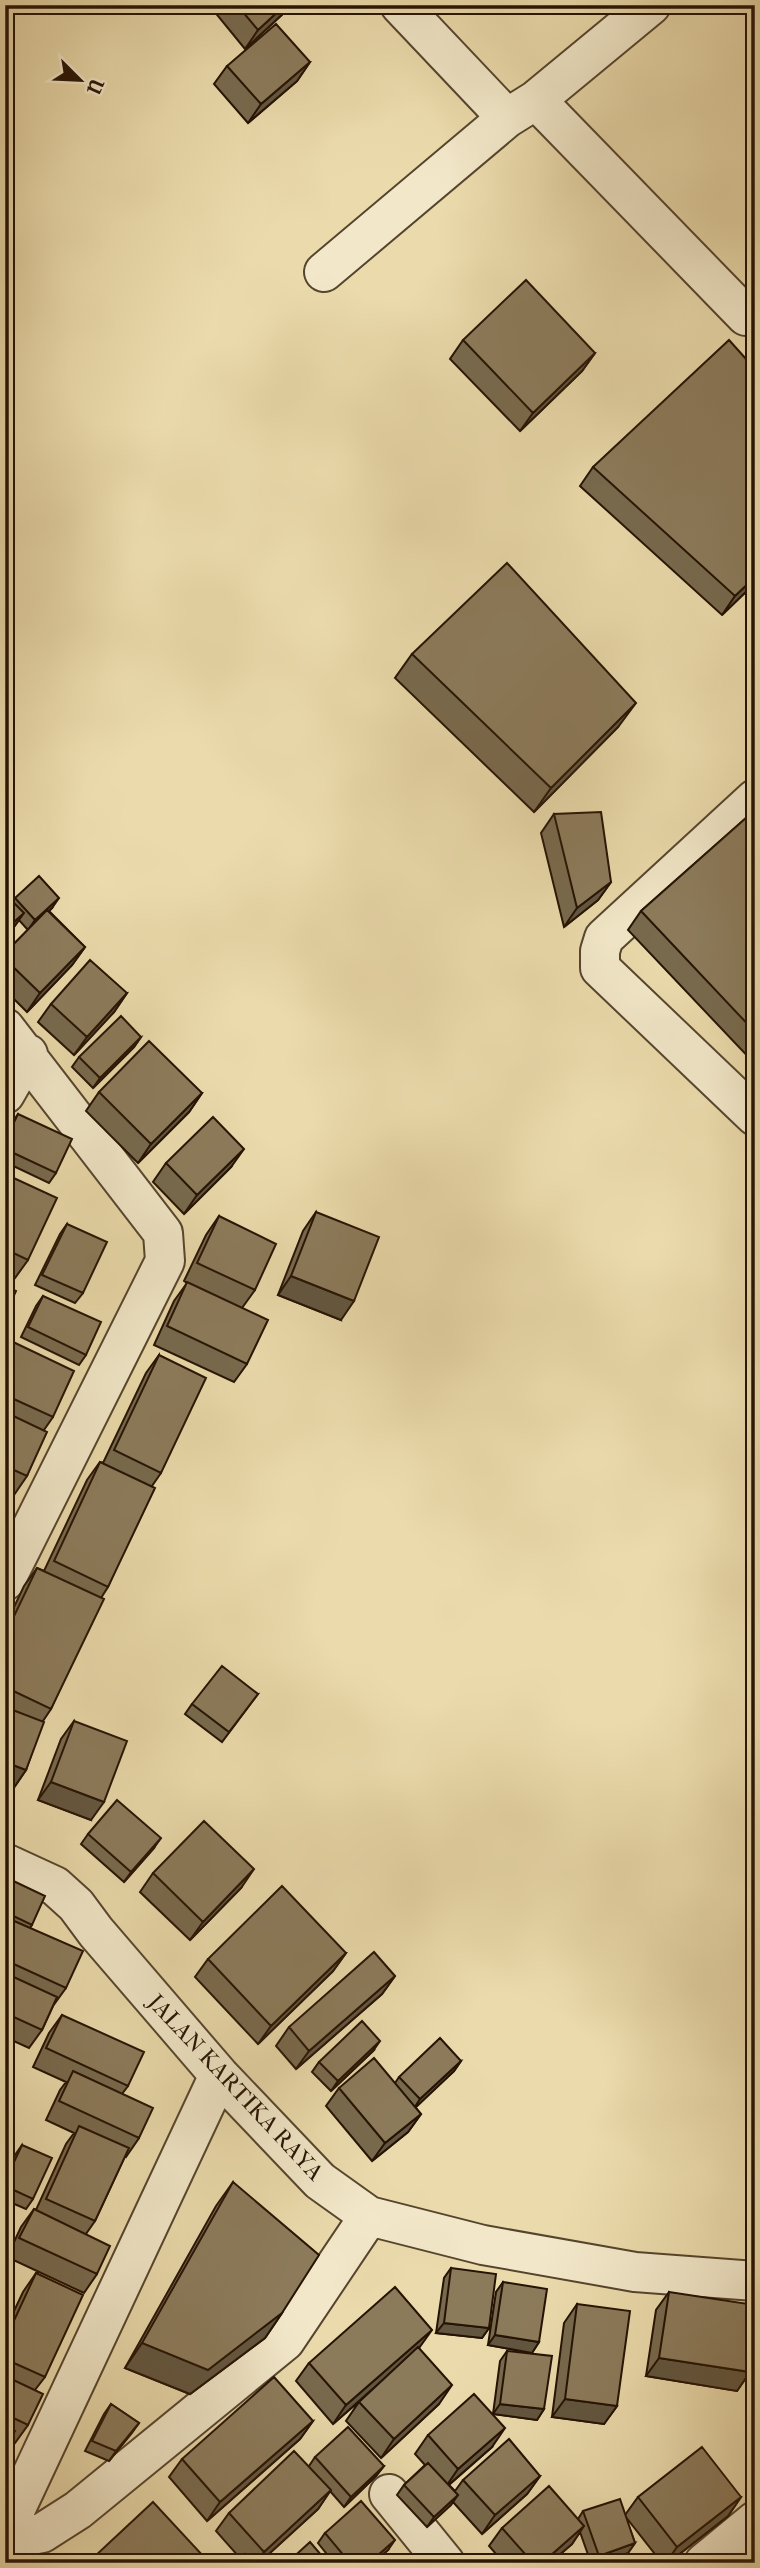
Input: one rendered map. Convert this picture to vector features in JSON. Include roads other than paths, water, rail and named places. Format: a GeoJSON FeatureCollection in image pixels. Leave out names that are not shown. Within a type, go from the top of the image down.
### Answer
{"type":"FeatureCollection","features":[{"type":"Feature","properties":{"kind":"street"},"geometry":{"type":"LineString","coordinates":[[400,5],[521,109],[746,316]]}},
{"type":"Feature","properties":{"kind":"street"},"geometry":{"type":"LineString","coordinates":[[324,272],[651,5]]}},
{"type":"Feature","properties":{"kind":"street"},"geometry":{"type":"LineString","coordinates":[[755,799],[604,938],[600,951],[600,968],[755,1116]]}},
{"type":"Feature","properties":{"kind":"street"},"geometry":{"type":"LineString","coordinates":[[5,1094],[16,1041]]}},
{"type":"Feature","properties":{"kind":"street"},"geometry":{"type":"LineString","coordinates":[[5,1581],[164,1261],[163,1233],[16,1041]]}},
{"type":"Feature","properties":{"kind":"street","name":"JALAN KARTIKA RAYA"},"geometry":{"type":"LineString","coordinates":[[5,1863],[55,1886],[76,1905],[219,2075],[320,2181],[369,2216],[483,2245],[635,2272],[755,2281]]}},
{"type":"Feature","properties":{"kind":"street"},"geometry":{"type":"LineString","coordinates":[[5,2532],[219,2075]]}},
{"type":"Feature","properties":{"kind":"street"},"geometry":{"type":"LineString","coordinates":[[5,2540],[42,2533],[78,2510],[285,2341],[369,2216]]}},
{"type":"Feature","properties":{"kind":"street"},"geometry":{"type":"LineString","coordinates":[[389,2494],[445,2563]]}},
{"type":"Feature","properties":{"kind":"street"},"geometry":{"type":"LineString","coordinates":[[704,2563],[755,2521]]}}]}
